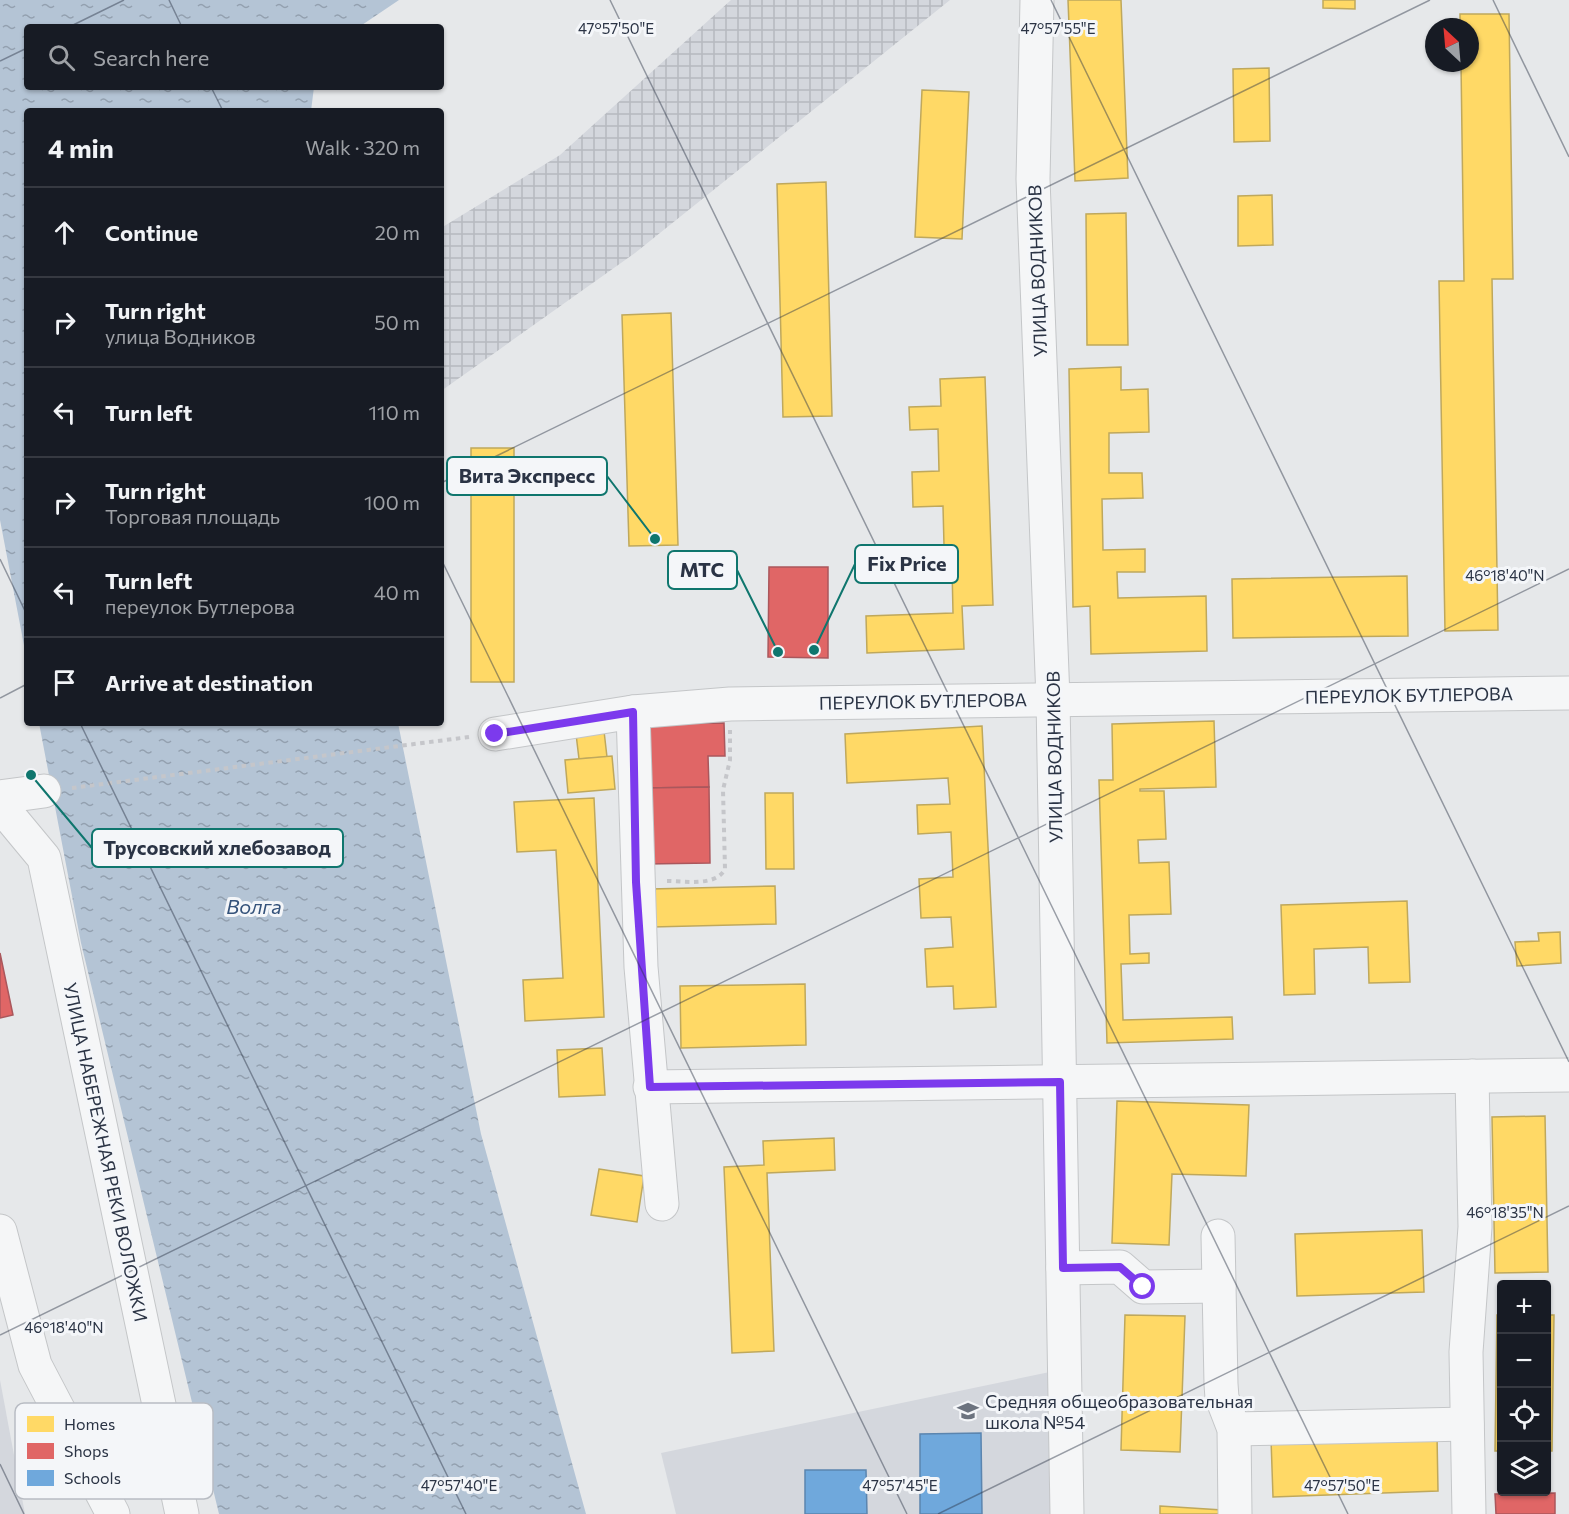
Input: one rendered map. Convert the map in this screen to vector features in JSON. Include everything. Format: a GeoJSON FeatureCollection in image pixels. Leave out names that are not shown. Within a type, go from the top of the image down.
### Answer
{"type":"FeatureCollection","features":[{"type":"Feature","properties":{"kind":"street","name":"УЛИЦА ВОДНИКОВ"},"geometry":{"type":"LineString","coordinates":[[1037,0],[1033,179],[1053,699],[1067,1514]]}},
{"type":"Feature","properties":{"kind":"street","name":"ПЕРЕУЛОК БУТЛЕРОВА"},"geometry":{"type":"LineString","coordinates":[[495,734],[633,712],[730,704],[1569,693]]}},
{"type":"Feature","properties":{"kind":"street"},"geometry":{"type":"LineString","coordinates":[[633,712],[636,882],[650,1087],[662,1204]]}},
{"type":"Feature","properties":{"kind":"street"},"geometry":{"type":"LineString","coordinates":[[0,797],[44,791]]}},
{"type":"Feature","properties":{"kind":"street","name":"УЛИЦА НАБЕРЕЖНАЯ РЕКИ ВОЛОЖКИ"},"geometry":{"type":"LineString","coordinates":[[0,805],[44,858],[159,1403]]}},
{"type":"Feature","properties":{"kind":"street"},"geometry":{"type":"LineString","coordinates":[[650,1087],[1569,1075]]}},
{"type":"Feature","properties":{"kind":"street"},"geometry":{"type":"LineString","coordinates":[[1469,1514],[1466,1352],[1475,1227],[1472,1076]]}},
{"type":"Feature","properties":{"kind":"street"},"geometry":{"type":"LineString","coordinates":[[0,1231],[35,1365],[55,1403]]}},
{"type":"Feature","properties":{"kind":"street"},"geometry":{"type":"LineString","coordinates":[[1218,1236],[1222,1398],[1234,1429],[1235,1514]]}},
{"type":"Feature","properties":{"kind":"street"},"geometry":{"type":"LineString","coordinates":[[1063,1268],[1120,1267],[1143,1287],[1219,1286]]}},
{"type":"Feature","properties":{"kind":"street"},"geometry":{"type":"LineString","coordinates":[[1234,1429],[1467,1424]]}},
{"type":"Feature","properties":{"kind":"street"},"geometry":{"type":"LineString","coordinates":[[105,1499],[113,1514]]}},
{"type":"Feature","properties":{"kind":"street","name":"УЛИЦА НАБЕРЕЖНАЯ РЕКИ ВОЛОЖКИ"},"geometry":{"type":"LineString","coordinates":[[179,1499],[182,1514]]}},
{"type":"Feature","properties":{"kind":"path"},"geometry":{"type":"LineString","coordinates":[[636,882],[713,880],[722,874],[724,869],[723,790],[731,755],[730,704]]}},
{"type":"Feature","properties":{"kind":"path"},"geometry":{"type":"LineString","coordinates":[[44,791],[495,734]]}},
{"type":"Feature","properties":{"kind":"shaded area"},"geometry":{"type":"Polygon","coordinates":[[[731,0],[950,0],[635,253],[444,389],[444,226],[560,155],[731,0]]]}},
{"type":"Feature","properties":{"kind":"shaded area","name":"Средняя общеобразовательная школа №54"},"geometry":{"type":"Polygon","coordinates":[[[1069,1368],[1073,1514],[676,1514],[661,1453],[1069,1368]]]}},
{"type":"Feature","properties":{"kind":"shaded area"},"geometry":{"type":"Polygon","coordinates":[[[0,1380],[15,1460],[15,1499],[22,1499],[25,1514],[0,1514],[0,1380]]]}},
{"type":"Feature","properties":{"kind":"water"},"geometry":{"type":"Polygon","coordinates":[[[0,0],[399,0],[363,24],[24,24],[24,90],[314,90],[311,108],[24,108],[24,645],[0,520],[0,0]]]}},
{"type":"Feature","properties":{"kind":"water","name":"Волга"},"geometry":{"type":"Polygon","coordinates":[[[40,726],[399,726],[481,1134],[586,1514],[219,1514],[213,1489],[213,1403],[192,1403],[81,943],[40,726]]]}},
{"type":"Feature","properties":{"kind":"building: Homes"},"geometry":{"type":"Polygon","coordinates":[[[1068,0],[1121,0],[1128,178],[1075,181],[1068,0]]]}},
{"type":"Feature","properties":{"kind":"building: Homes"},"geometry":{"type":"Polygon","coordinates":[[[1323,0],[1355,0],[1355,9],[1323,8],[1323,0]]]}},
{"type":"Feature","properties":{"kind":"building: Homes"},"geometry":{"type":"Polygon","coordinates":[[[1460,14],[1509,14],[1513,279],[1492,279],[1498,630],[1445,631],[1439,281],[1464,281],[1461,72],[1479,72],[1479,18],[1460,18],[1460,14]]]}},
{"type":"Feature","properties":{"kind":"building: Homes"},"geometry":{"type":"Polygon","coordinates":[[[1269,68],[1270,141],[1234,142],[1233,69],[1269,68]]]}},
{"type":"Feature","properties":{"kind":"building: Homes"},"geometry":{"type":"Polygon","coordinates":[[[922,90],[969,92],[962,239],[915,237],[922,90]]]}},
{"type":"Feature","properties":{"kind":"building: Homes"},"geometry":{"type":"Polygon","coordinates":[[[826,182],[832,416],[783,417],[777,184],[826,182]]]}},
{"type":"Feature","properties":{"kind":"building: Homes"},"geometry":{"type":"Polygon","coordinates":[[[1272,195],[1273,245],[1238,246],[1238,196],[1272,195]]]}},
{"type":"Feature","properties":{"kind":"building: Homes"},"geometry":{"type":"Polygon","coordinates":[[[1126,213],[1128,345],[1087,345],[1086,214],[1126,213]]]}},
{"type":"Feature","properties":{"kind":"building: Homes"},"geometry":{"type":"Polygon","coordinates":[[[671,313],[678,545],[629,546],[622,315],[671,313]]]}},
{"type":"Feature","properties":{"kind":"building: Homes"},"geometry":{"type":"Polygon","coordinates":[[[1121,367],[1121,390],[1148,389],[1149,432],[1109,433],[1109,473],[1142,473],[1143,498],[1102,499],[1103,550],[1145,549],[1145,572],[1117,572],[1118,598],[1206,596],[1207,651],[1091,654],[1090,606],[1073,607],[1069,369],[1121,367]]]}},
{"type":"Feature","properties":{"kind":"building: Homes"},"geometry":{"type":"Polygon","coordinates":[[[985,377],[993,605],[962,606],[964,649],[867,653],[866,616],[953,613],[952,568],[922,569],[921,545],[944,545],[943,506],[913,507],[912,472],[939,471],[938,429],[910,430],[909,407],[941,406],[940,379],[985,377]]]}},
{"type":"Feature","properties":{"kind":"building: Homes"},"geometry":{"type":"Polygon","coordinates":[[[471,448],[514,448],[514,682],[471,682],[471,448]]]}},
{"type":"Feature","properties":{"kind":"building: Homes"},"geometry":{"type":"Polygon","coordinates":[[[1407,576],[1408,636],[1233,638],[1232,579],[1407,576]]]}},
{"type":"Feature","properties":{"kind":"building: Homes"},"geometry":{"type":"Polygon","coordinates":[[[1214,721],[1216,787],[1140,789],[1140,791],[1164,791],[1166,839],[1138,840],[1139,863],[1169,862],[1171,914],[1129,915],[1130,954],[1149,953],[1149,963],[1121,964],[1123,1020],[1232,1017],[1233,1039],[1107,1043],[1099,780],[1113,780],[1112,724],[1214,721]]]}},
{"type":"Feature","properties":{"kind":"building: Homes"},"geometry":{"type":"Polygon","coordinates":[[[982,726],[996,1007],[954,1009],[953,986],[927,987],[925,949],[953,947],[951,917],[921,918],[919,879],[953,877],[951,832],[918,834],[917,805],[950,804],[948,778],[847,783],[845,734],[982,726]]]}},
{"type":"Feature","properties":{"kind":"building: Homes"},"geometry":{"type":"Polygon","coordinates":[[[604,731],[607,757],[579,759],[576,734],[604,731]]]}},
{"type":"Feature","properties":{"kind":"building: Homes"},"geometry":{"type":"Polygon","coordinates":[[[612,756],[615,789],[568,793],[565,760],[612,756]]]}},
{"type":"Feature","properties":{"kind":"building: Homes"},"geometry":{"type":"Polygon","coordinates":[[[765,793],[793,793],[794,869],[766,869],[765,793]]]}},
{"type":"Feature","properties":{"kind":"building: Homes"},"geometry":{"type":"Polygon","coordinates":[[[594,798],[604,1017],[525,1021],[523,980],[563,978],[556,850],[517,852],[514,802],[594,798]]]}},
{"type":"Feature","properties":{"kind":"building: Homes"},"geometry":{"type":"Polygon","coordinates":[[[775,886],[776,924],[652,927],[651,889],[775,886]]]}},
{"type":"Feature","properties":{"kind":"building: Homes"},"geometry":{"type":"Polygon","coordinates":[[[1407,901],[1410,982],[1369,983],[1368,947],[1314,949],[1315,994],[1284,995],[1281,905],[1407,901]]]}},
{"type":"Feature","properties":{"kind":"building: Homes"},"geometry":{"type":"Polygon","coordinates":[[[1560,932],[1561,963],[1517,966],[1515,942],[1539,941],[1538,933],[1560,932]]]}},
{"type":"Feature","properties":{"kind":"building: Homes"},"geometry":{"type":"Polygon","coordinates":[[[805,984],[806,1045],[681,1048],[680,986],[805,984]]]}},
{"type":"Feature","properties":{"kind":"building: Homes"},"geometry":{"type":"Polygon","coordinates":[[[602,1048],[605,1095],[559,1097],[557,1050],[602,1048]]]}},
{"type":"Feature","properties":{"kind":"building: Homes"},"geometry":{"type":"Polygon","coordinates":[[[1117,1101],[1249,1105],[1246,1176],[1172,1174],[1169,1245],[1112,1243],[1117,1101]]]}},
{"type":"Feature","properties":{"kind":"building: Homes"},"geometry":{"type":"Polygon","coordinates":[[[1545,1116],[1548,1272],[1495,1273],[1492,1117],[1545,1116]]]}},
{"type":"Feature","properties":{"kind":"building: Homes"},"geometry":{"type":"Polygon","coordinates":[[[834,1138],[835,1170],[767,1173],[774,1351],[732,1353],[724,1167],[764,1165],[763,1141],[834,1138]]]}},
{"type":"Feature","properties":{"kind":"building: Homes"},"geometry":{"type":"Polygon","coordinates":[[[599,1169],[644,1176],[637,1222],[591,1215],[599,1169]]]}},
{"type":"Feature","properties":{"kind":"building: Homes"},"geometry":{"type":"Polygon","coordinates":[[[1422,1230],[1424,1292],[1297,1296],[1295,1234],[1422,1230]]]}},
{"type":"Feature","properties":{"kind":"building: Homes"},"geometry":{"type":"Polygon","coordinates":[[[1125,1315],[1185,1316],[1180,1452],[1121,1450],[1125,1315]]]}},
{"type":"Feature","properties":{"kind":"building: Homes"},"geometry":{"type":"Polygon","coordinates":[[[1497,1315],[1497,1451],[1495,1451],[1497,1315]]]}},
{"type":"Feature","properties":{"kind":"building: Homes"},"geometry":{"type":"Polygon","coordinates":[[[1551,1315],[1554,1315],[1552,1451],[1551,1315]]]}},
{"type":"Feature","properties":{"kind":"building: Homes"},"geometry":{"type":"Polygon","coordinates":[[[1437,1434],[1438,1491],[1273,1497],[1271,1439],[1437,1434]]]}},
{"type":"Feature","properties":{"kind":"building: Homes"},"geometry":{"type":"Polygon","coordinates":[[[1160,1506],[1222,1510],[1222,1514],[1160,1514],[1160,1506]]]}},
{"type":"Feature","properties":{"kind":"building: Shops"},"geometry":{"type":"Polygon","coordinates":[[[769,567],[828,567],[828,658],[768,657],[769,567]]]}},
{"type":"Feature","properties":{"kind":"building: Shops"},"geometry":{"type":"Polygon","coordinates":[[[724,723],[725,756],[708,756],[709,787],[644,788],[643,724],[724,723]]]}},
{"type":"Feature","properties":{"kind":"building: Shops"},"geometry":{"type":"Polygon","coordinates":[[[709,787],[710,863],[646,864],[644,788],[709,787]]]}},
{"type":"Feature","properties":{"kind":"building: Shops"},"geometry":{"type":"Polygon","coordinates":[[[0,953],[13,1015],[0,1018],[0,953]]]}},
{"type":"Feature","properties":{"kind":"building: Shops"},"geometry":{"type":"Polygon","coordinates":[[[1551,1493],[1555,1493],[1555,1514],[1496,1514],[1495,1494],[1497,1496],[1551,1496],[1551,1493]]]}},
{"type":"Feature","properties":{"kind":"building: Schools"},"geometry":{"type":"Polygon","coordinates":[[[981,1433],[982,1514],[920,1514],[920,1434],[981,1433]]]}},
{"type":"Feature","properties":{"kind":"building: Schools"},"geometry":{"type":"Polygon","coordinates":[[[805,1470],[866,1470],[867,1514],[805,1514],[805,1470]]]}},
{"type":"Feature","properties":{"kind":"place","name":"Вита Экспресс"},"geometry":{"type":"Point","coordinates":[655,539]}},
{"type":"Feature","properties":{"kind":"place","name":"Fix Price"},"geometry":{"type":"Point","coordinates":[814,650]}},
{"type":"Feature","properties":{"kind":"place","name":"МТС"},"geometry":{"type":"Point","coordinates":[778,652]}},
{"type":"Feature","properties":{"kind":"place","name":"Трусовский хлебозавод"},"geometry":{"type":"Point","coordinates":[31,775]}},
{"type":"Feature","properties":{"kind":"place","name":"Средняя общеобразовательная школа №54"},"geometry":{"type":"Point","coordinates":[968,1411]}},
{"type":"Feature","properties":{"kind":"route"},"geometry":{"type":"LineString","coordinates":[[495,734],[633,712],[636,882],[640,967],[650,1087],[1060,1082],[1063,1268],[1120,1267],[1143,1287]]}}]}
